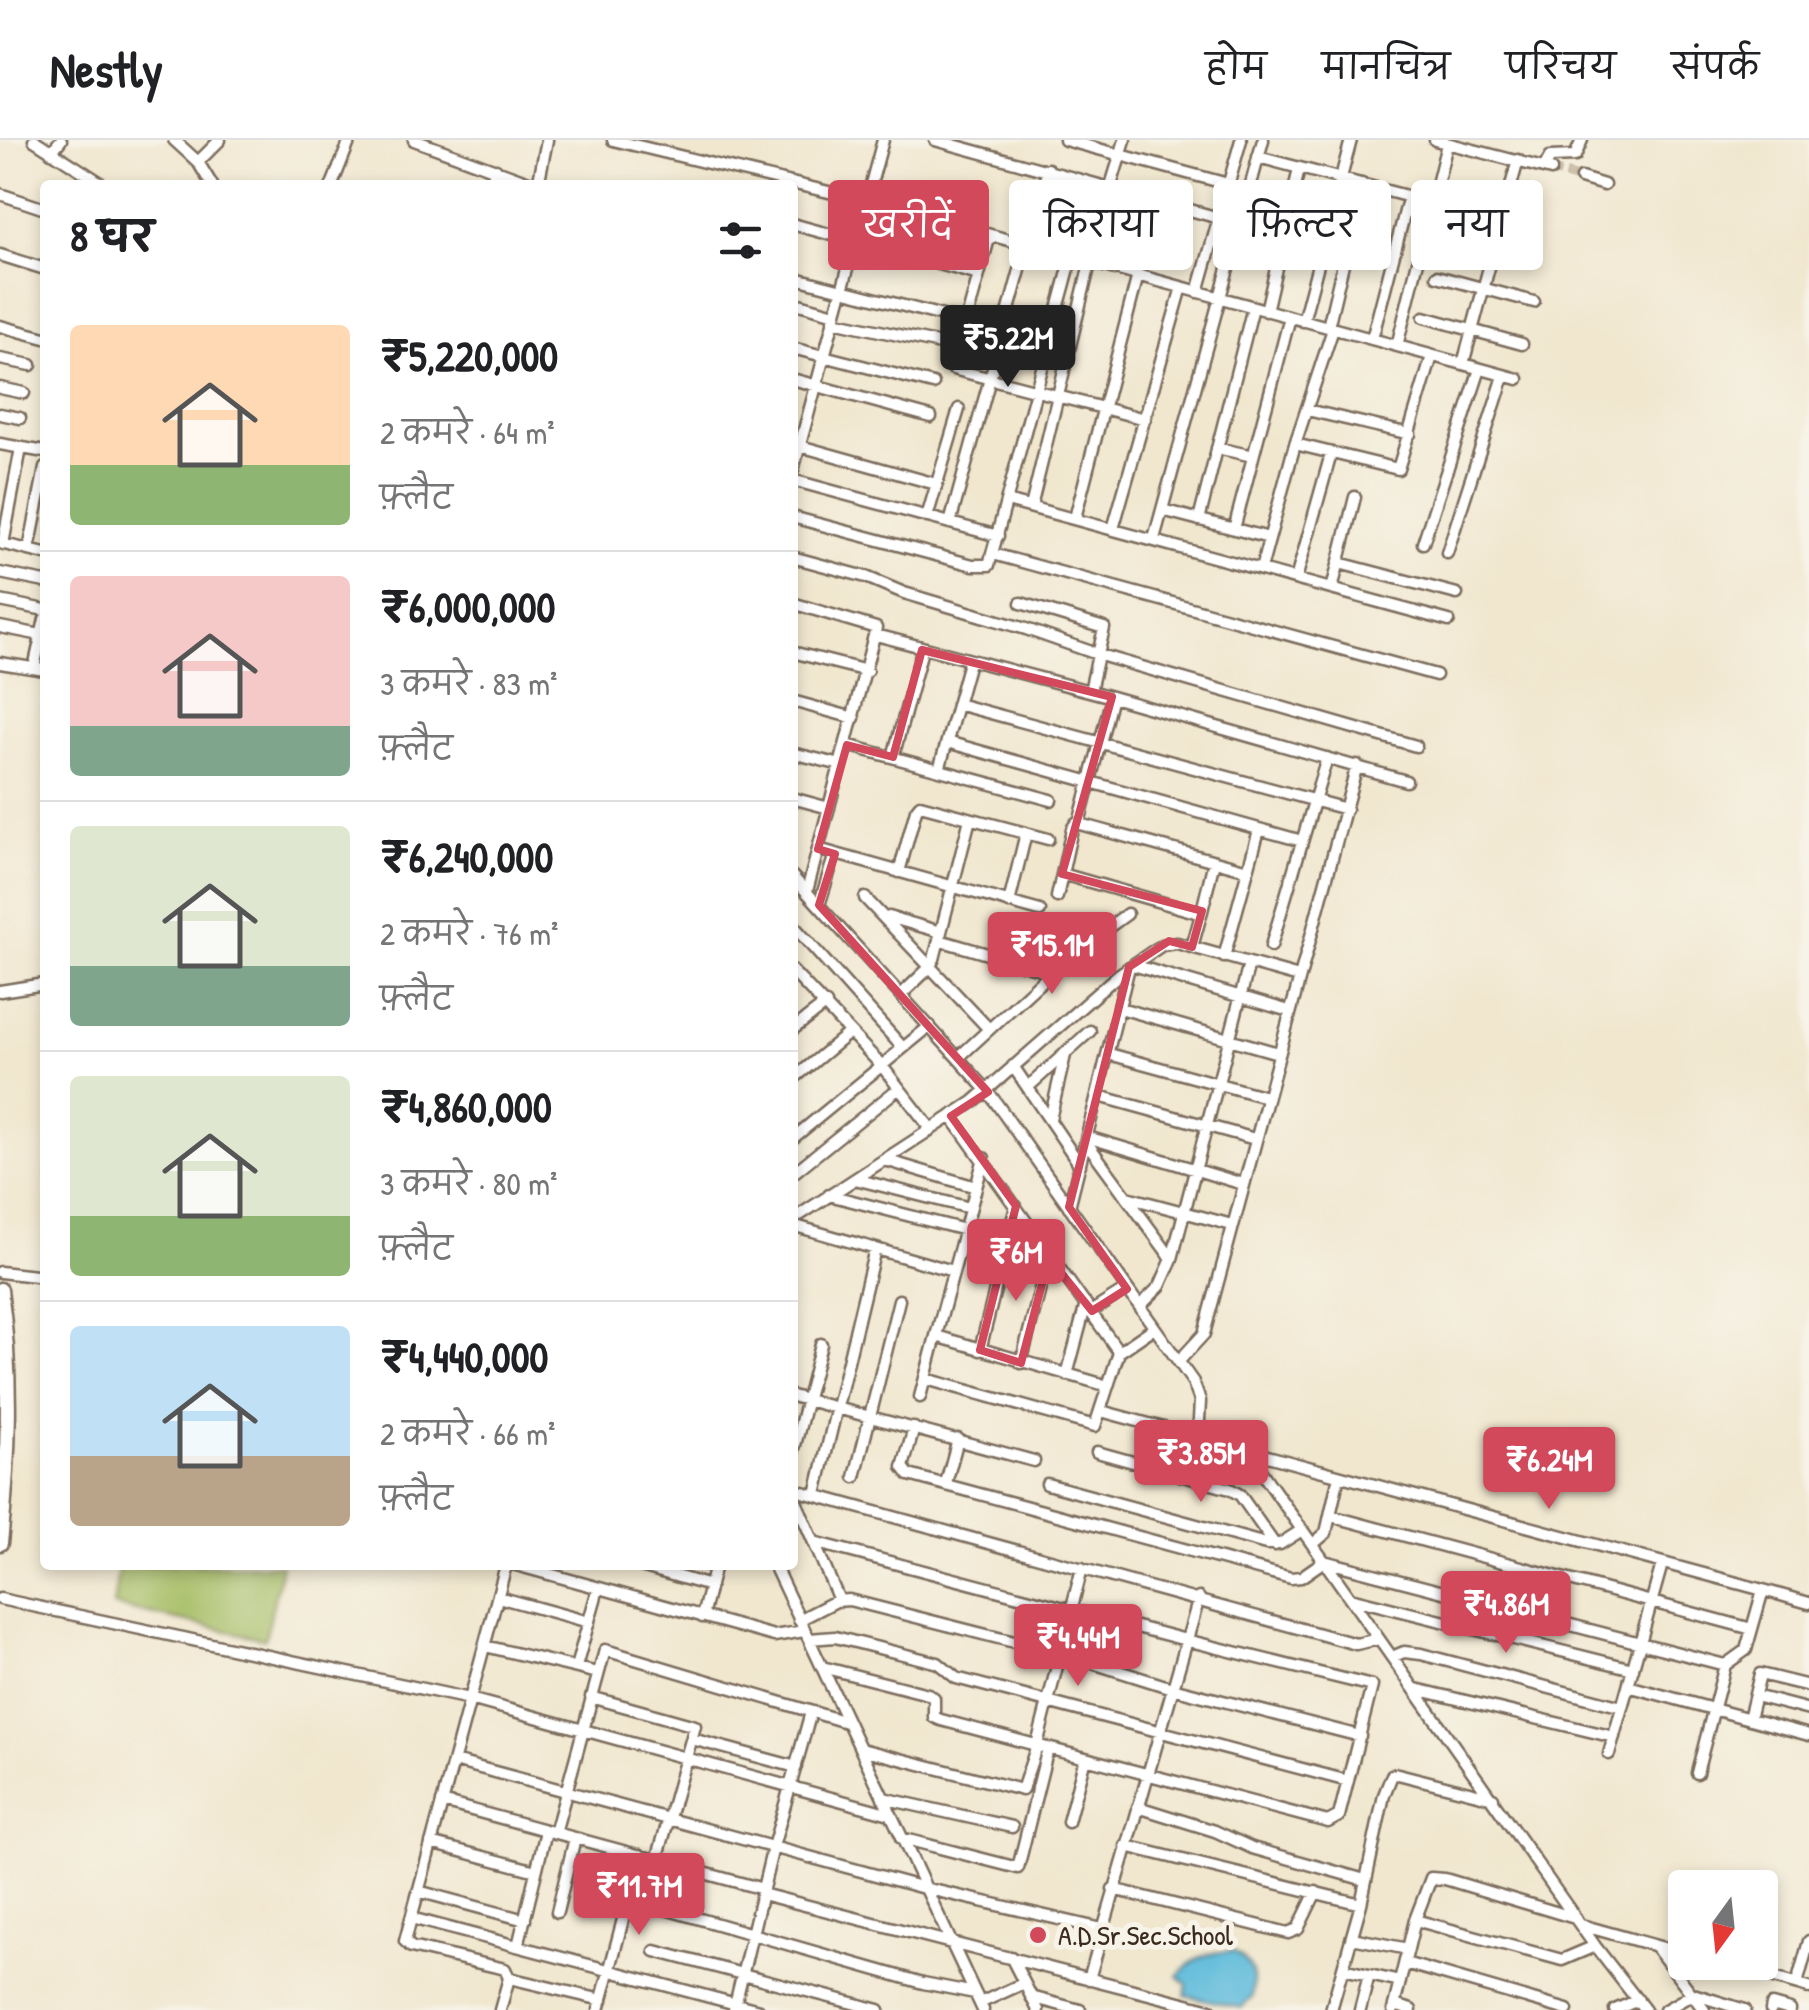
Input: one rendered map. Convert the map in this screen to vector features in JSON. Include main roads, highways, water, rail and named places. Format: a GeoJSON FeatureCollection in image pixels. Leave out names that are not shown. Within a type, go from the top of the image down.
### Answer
{"type":"FeatureCollection","features":[{"type":"Feature","properties":{"kind":"main road"},"geometry":{"type":"LineString","coordinates":[[0,1290],[10,1396],[0,1543]]}},
{"type":"Feature","properties":{"kind":"water"},"geometry":{"type":"Polygon","coordinates":[[[1233,1951],[1252,1971],[1252,1998],[1241,2008],[1185,1995],[1187,1984],[1178,1976],[1184,1970],[1202,1957],[1233,1951]]]}},
{"type":"Feature","properties":{"kind":"tunnel"},"geometry":{"type":"LineString","coordinates":[[1551,170],[1581,178]]}},
{"type":"Feature","properties":{"kind":"place","name":"A.D.Sr.Sec.School"},"geometry":{"type":"Point","coordinates":[1038,1935]}}]}
